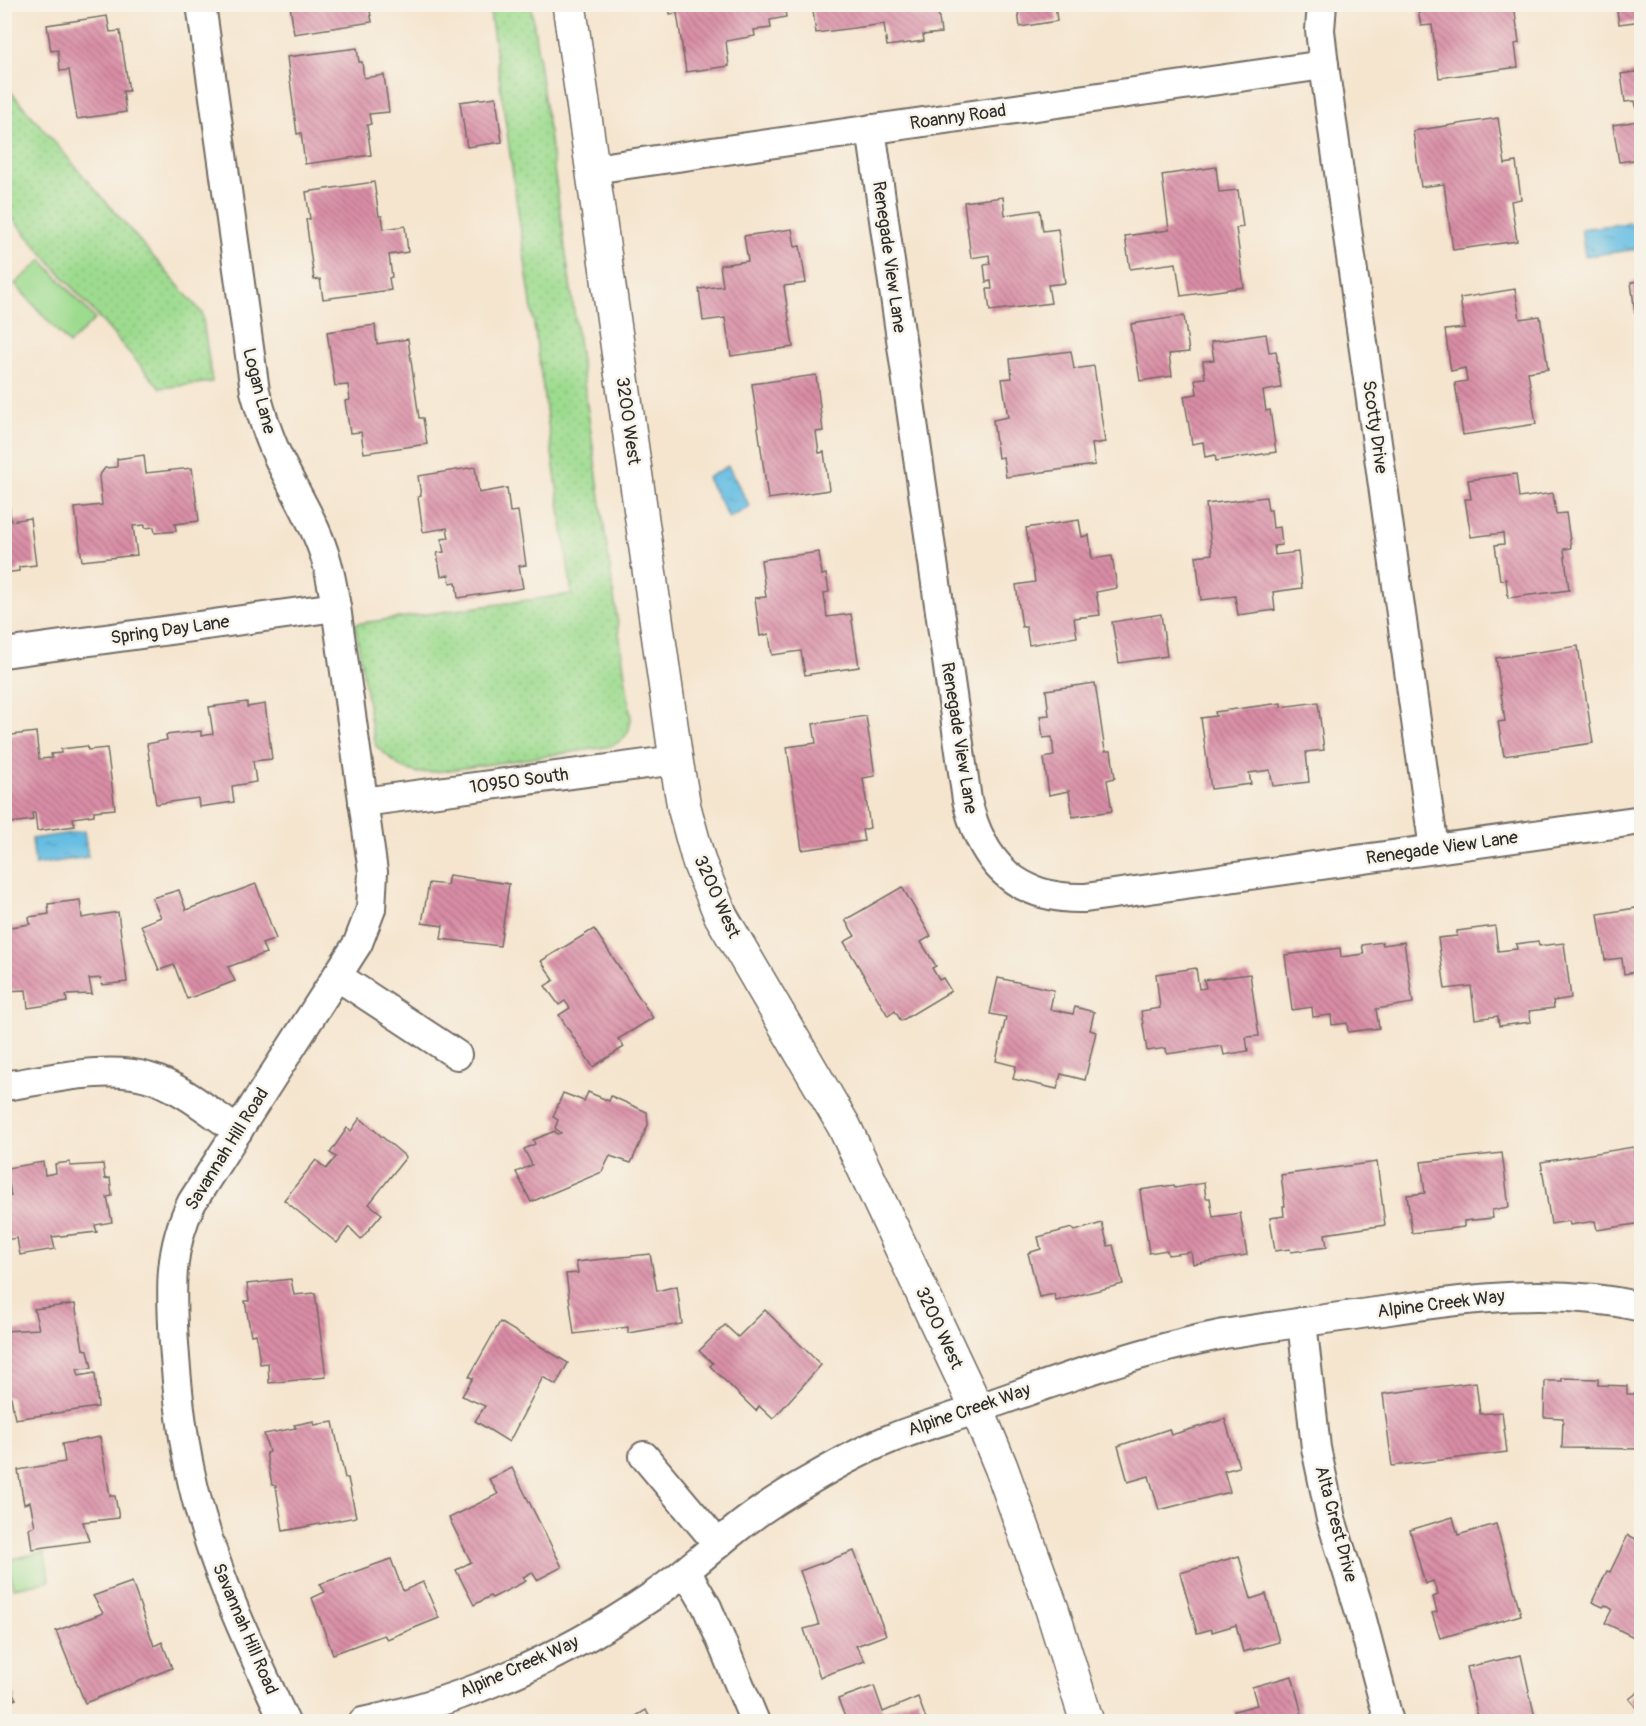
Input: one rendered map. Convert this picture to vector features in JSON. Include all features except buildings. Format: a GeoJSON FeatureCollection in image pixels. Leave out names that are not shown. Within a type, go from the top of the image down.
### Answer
{"type":"FeatureCollection","features":[{"type":"Feature","properties":{"kind":"street","name":"Logan Lane"},"geometry":{"type":"LineString","coordinates":[[201,4],[255,391],[278,458],[307,513],[324,552],[336,607],[363,802]]}},
{"type":"Feature","properties":{"kind":"street","name":"3200 West"},"geometry":{"type":"LineString","coordinates":[[569,4],[676,760],[684,807],[699,862],[721,916],[844,1126],[977,1409],[1001,1467],[1052,1609],[1087,1722]]}},
{"type":"Feature","properties":{"kind":"street","name":"Scotty Drive"},"geometry":{"type":"LineString","coordinates":[[1322,4],[1320,30],[1324,65],[1434,849]]}},
{"type":"Feature","properties":{"kind":"street","name":"Roanny Road"},"geometry":{"type":"LineString","coordinates":[[592,169],[1324,65]]}},
{"type":"Feature","properties":{"kind":"street","name":"Renegade View Lane"},"geometry":{"type":"LineString","coordinates":[[871,129],[967,800],[972,822],[981,843],[1010,878],[1046,896],[1065,899],[1085,898],[1641,820]]}},
{"type":"Feature","properties":{"kind":"street","name":"Spring Day Lane"},"geometry":{"type":"LineString","coordinates":[[4,653],[336,607]]}},
{"type":"Feature","properties":{"kind":"street","name":"10950 South"},"geometry":{"type":"LineString","coordinates":[[363,802],[676,760]]}},
{"type":"Feature","properties":{"kind":"street","name":"Savannah Hill Road"},"geometry":{"type":"LineString","coordinates":[[285,1722],[226,1587],[190,1472],[177,1382],[171,1287],[177,1240],[192,1202],[358,943],[371,909],[373,872],[363,802]]}},
{"type":"Feature","properties":{"kind":"street"},"geometry":{"type":"LineString","coordinates":[[337,976],[457,1055]]}},
{"type":"Feature","properties":{"kind":"street"},"geometry":{"type":"LineString","coordinates":[[4,1086],[110,1071],[130,1072],[167,1084],[238,1131]]}},
{"type":"Feature","properties":{"kind":"street","name":"Alpine Creek Way"},"geometry":{"type":"LineString","coordinates":[[363,1722],[419,1709],[462,1694],[556,1654],[648,1599],[686,1571],[732,1532],[807,1481],[848,1458],[895,1436],[1047,1383],[1155,1349],[1224,1334],[1459,1299],[1544,1295],[1587,1298],[1641,1307]]}},
{"type":"Feature","properties":{"kind":"street","name":"Alta Crest Drive"},"geometry":{"type":"LineString","coordinates":[[1302,1323],[1316,1448],[1331,1519],[1360,1612],[1389,1722]]}},
{"type":"Feature","properties":{"kind":"street"},"geometry":{"type":"LineString","coordinates":[[644,1456],[718,1544]]}},
{"type":"Feature","properties":{"kind":"street"},"geometry":{"type":"LineString","coordinates":[[686,1571],[707,1607],[755,1722]]}},
{"type":"Feature","properties":{"kind":"green space"},"geometry":{"type":"Polygon","coordinates":[[[489,5],[531,5],[631,718],[627,734],[617,743],[606,747],[419,773],[402,768],[376,746],[355,624],[572,594],[489,5]]]}},
{"type":"Feature","properties":{"kind":"green space"},"geometry":{"type":"Polygon","coordinates":[[[5,85],[202,313],[212,382],[160,388],[5,210],[5,85]]]}},
{"type":"Feature","properties":{"kind":"green space"},"geometry":{"type":"Polygon","coordinates":[[[42,260],[95,319],[69,344],[15,284],[42,260]]]}},
{"type":"Feature","properties":{"kind":"green space"},"geometry":{"type":"Polygon","coordinates":[[[44,1552],[50,1581],[13,1588],[8,1560],[44,1552]]]}},
{"type":"Feature","properties":{"kind":"water"},"geometry":{"type":"Polygon","coordinates":[[[1636,222],[1639,249],[1585,256],[1581,229],[1636,222]]]}},
{"type":"Feature","properties":{"kind":"water"},"geometry":{"type":"Polygon","coordinates":[[[728,466],[750,507],[729,518],[707,478],[728,466]]]}},
{"type":"Feature","properties":{"kind":"water"},"geometry":{"type":"Polygon","coordinates":[[[84,831],[88,857],[35,865],[32,839],[84,831]]]}}]}
